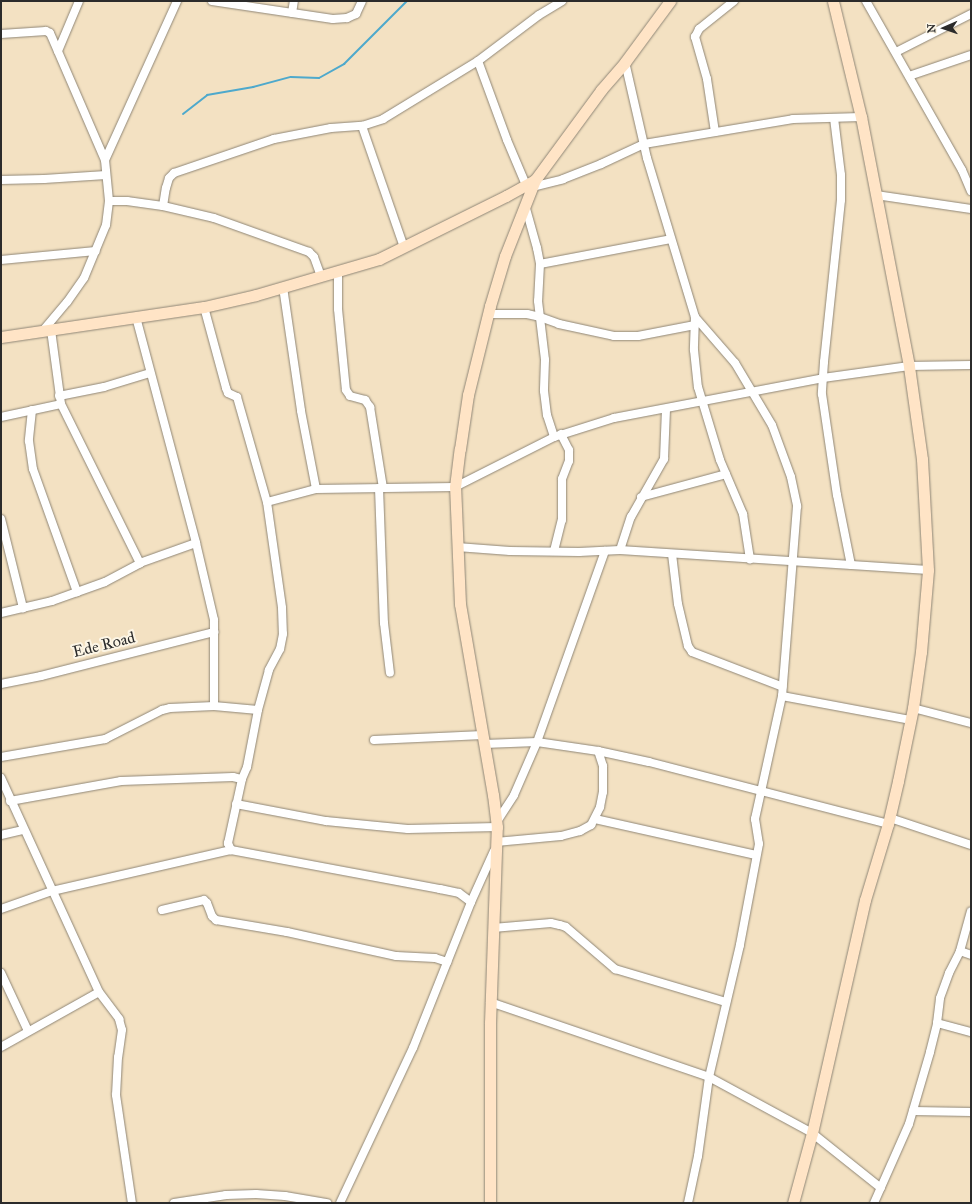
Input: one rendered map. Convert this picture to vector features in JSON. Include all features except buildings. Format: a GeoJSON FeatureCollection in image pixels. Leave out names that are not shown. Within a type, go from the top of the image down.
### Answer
{"type":"FeatureCollection","features":[{"type":"Feature","properties":{"kind":"street"},"geometry":{"type":"LineString","coordinates":[[58,51],[79,1]]}},
{"type":"Feature","properties":{"kind":"street"},"geometry":{"type":"LineString","coordinates":[[105,160],[177,1]]}},
{"type":"Feature","properties":{"kind":"street"},"geometry":{"type":"LineString","coordinates":[[212,1],[334,19],[347,18],[356,14],[362,1]]}},
{"type":"Feature","properties":{"kind":"street"},"geometry":{"type":"LineString","coordinates":[[292,13],[294,1]]}},
{"type":"Feature","properties":{"kind":"street"},"geometry":{"type":"LineString","coordinates":[[163,206],[169,178],[174,173],[274,140],[331,128],[362,126],[383,119],[478,61],[539,15],[562,1]]}},
{"type":"Feature","properties":{"kind":"street"},"geometry":{"type":"LineString","coordinates":[[490,1203],[490,1002],[497,825],[460,604],[456,547],[455,487],[468,395],[488,314],[505,256],[525,205],[531,184],[601,90],[626,62],[670,1]]}},
{"type":"Feature","properties":{"kind":"street"},"geometry":{"type":"LineString","coordinates":[[715,132],[707,79],[695,38],[699,29],[734,1]]}},
{"type":"Feature","properties":{"kind":"street"},"geometry":{"type":"LineString","coordinates":[[866,1],[962,170],[971,191]]}},
{"type":"Feature","properties":{"kind":"street"},"geometry":{"type":"LineString","coordinates":[[793,1203],[812,1133],[865,900],[889,821],[913,708],[921,652],[928,570],[922,459],[909,366],[861,117],[836,2]]}},
{"type":"Feature","properties":{"kind":"street"},"geometry":{"type":"LineString","coordinates":[[896,52],[971,14]]}},
{"type":"Feature","properties":{"kind":"street"},"geometry":{"type":"LineString","coordinates":[[1,34],[46,31],[53,37],[105,160],[110,201],[106,225],[84,278],[47,331],[60,400],[140,563]]}},
{"type":"Feature","properties":{"kind":"street"},"geometry":{"type":"LineString","coordinates":[[909,76],[971,55]]}},
{"type":"Feature","properties":{"kind":"street"},"geometry":{"type":"LineString","coordinates":[[478,61],[506,140],[531,184]]}},
{"type":"Feature","properties":{"kind":"street"},"geometry":{"type":"LineString","coordinates":[[626,62],[644,144],[695,321],[695,357],[698,387],[726,474],[743,514],[750,559]]}},
{"type":"Feature","properties":{"kind":"street"},"geometry":{"type":"LineString","coordinates":[[1,337],[204,307],[284,287],[338,271],[379,258],[404,248],[531,184],[570,176],[644,144],[793,119],[861,117]]}},
{"type":"Feature","properties":{"kind":"street"},"geometry":{"type":"LineString","coordinates":[[834,118],[841,175],[841,200],[822,394],[835,481],[851,565]]}},
{"type":"Feature","properties":{"kind":"street"},"geometry":{"type":"LineString","coordinates":[[362,126],[404,248]]}},
{"type":"Feature","properties":{"kind":"street"},"geometry":{"type":"LineString","coordinates":[[1,180],[44,179],[106,174]]}},
{"type":"Feature","properties":{"kind":"street"},"geometry":{"type":"LineString","coordinates":[[876,195],[971,208]]}},
{"type":"Feature","properties":{"kind":"street"},"geometry":{"type":"LineString","coordinates":[[110,201],[127,201],[163,206],[214,218],[309,252],[314,257],[321,276]]}},
{"type":"Feature","properties":{"kind":"street"},"geometry":{"type":"LineString","coordinates":[[525,205],[540,264],[538,301],[545,360],[544,390],[546,415],[557,436],[569,450],[569,461],[562,483],[562,520],[554,552]]}},
{"type":"Feature","properties":{"kind":"street"},"geometry":{"type":"LineString","coordinates":[[540,264],[671,239]]}},
{"type":"Feature","properties":{"kind":"street"},"geometry":{"type":"LineString","coordinates":[[1,260],[96,251]]}},
{"type":"Feature","properties":{"kind":"street"},"geometry":{"type":"LineString","coordinates":[[338,271],[338,309],[346,390],[350,396],[365,400],[370,407],[381,488],[384,623],[390,673]]}},
{"type":"Feature","properties":{"kind":"street"},"geometry":{"type":"LineString","coordinates":[[284,287],[302,411],[316,489]]}},
{"type":"Feature","properties":{"kind":"street"},"geometry":{"type":"LineString","coordinates":[[204,307],[226,388],[228,393],[237,397],[267,502],[277,563],[282,608],[283,634],[280,649],[269,670],[258,710],[247,767],[242,779],[228,843],[231,850]]}},
{"type":"Feature","properties":{"kind":"street"},"geometry":{"type":"LineString","coordinates":[[488,314],[527,314],[559,324],[614,336],[638,336],[695,321]]}},
{"type":"Feature","properties":{"kind":"street"},"geometry":{"type":"LineString","coordinates":[[136,317],[196,543],[214,620],[214,706]]}},
{"type":"Feature","properties":{"kind":"street"},"geometry":{"type":"LineString","coordinates":[[688,1203],[698,1156],[709,1077],[740,945],[759,844],[755,819],[783,692],[797,506],[792,477],[772,425],[735,363],[695,321]]}},
{"type":"Feature","properties":{"kind":"street"},"geometry":{"type":"LineString","coordinates":[[267,502],[316,489],[455,487],[557,436],[614,418],[823,378],[909,366],[971,365]]}},
{"type":"Feature","properties":{"kind":"street"},"geometry":{"type":"LineString","coordinates":[[1,417],[32,410],[150,373]]}},
{"type":"Feature","properties":{"kind":"street"},"geometry":{"type":"LineString","coordinates":[[620,550],[630,517],[664,459],[666,408]]}},
{"type":"Feature","properties":{"kind":"street"},"geometry":{"type":"LineString","coordinates":[[32,410],[29,441],[34,469],[77,592]]}},
{"type":"Feature","properties":{"kind":"street"},"geometry":{"type":"LineString","coordinates":[[641,497],[726,474]]}},
{"type":"Feature","properties":{"kind":"street"},"geometry":{"type":"LineString","coordinates":[[1,520],[23,608]]}},
{"type":"Feature","properties":{"kind":"street"},"geometry":{"type":"LineString","coordinates":[[1,613],[52,601],[105,582],[140,563],[196,543]]}},
{"type":"Feature","properties":{"kind":"street"},"geometry":{"type":"LineString","coordinates":[[456,547],[554,552],[620,550],[928,570]]}},
{"type":"Feature","properties":{"kind":"street"},"geometry":{"type":"LineString","coordinates":[[497,825],[514,795],[537,742],[605,551]]}},
{"type":"Feature","properties":{"kind":"street"},"geometry":{"type":"LineString","coordinates":[[672,554],[678,604],[688,646],[692,652],[783,692],[910,720]]}},
{"type":"Feature","properties":{"kind":"street","name":"Ede Road"},"geometry":{"type":"LineString","coordinates":[[1,684],[41,676],[214,632]]}},
{"type":"Feature","properties":{"kind":"street"},"geometry":{"type":"LineString","coordinates":[[1,757],[105,739],[162,710],[214,706],[258,710]]}},
{"type":"Feature","properties":{"kind":"street"},"geometry":{"type":"LineString","coordinates":[[913,708],[971,723]]}},
{"type":"Feature","properties":{"kind":"street"},"geometry":{"type":"LineString","coordinates":[[374,740],[483,740],[537,742],[598,751],[761,792],[889,821],[971,845]]}},
{"type":"Feature","properties":{"kind":"street"},"geometry":{"type":"LineString","coordinates":[[496,844],[561,836],[580,831],[591,825],[600,807],[603,792],[603,766],[598,751]]}},
{"type":"Feature","properties":{"kind":"street"},"geometry":{"type":"LineString","coordinates":[[10,800],[121,781],[233,777],[242,779]]}},
{"type":"Feature","properties":{"kind":"street"},"geometry":{"type":"LineString","coordinates":[[1,778],[23,830],[99,992],[119,1019],[122,1030],[118,1057],[116,1095],[132,1203]]}},
{"type":"Feature","properties":{"kind":"street"},"geometry":{"type":"LineString","coordinates":[[236,804],[326,821],[408,829],[497,825]]}},
{"type":"Feature","properties":{"kind":"street"},"geometry":{"type":"LineString","coordinates":[[595,819],[756,855]]}},
{"type":"Feature","properties":{"kind":"street"},"geometry":{"type":"LineString","coordinates":[[1,835],[23,830]]}},
{"type":"Feature","properties":{"kind":"street"},"geometry":{"type":"LineString","coordinates":[[340,1203],[413,1048],[471,902],[496,844]]}},
{"type":"Feature","properties":{"kind":"street"},"geometry":{"type":"LineString","coordinates":[[1,909],[52,891],[231,850],[440,889],[458,893],[471,902]]}},
{"type":"Feature","properties":{"kind":"street"},"geometry":{"type":"LineString","coordinates":[[162,910],[204,900],[207,902],[212,916],[216,920],[287,932],[396,956],[435,958],[447,962]]}},
{"type":"Feature","properties":{"kind":"street"},"geometry":{"type":"LineString","coordinates":[[874,1203],[909,1124],[937,1023],[940,998],[949,973],[960,951],[971,911]]}},
{"type":"Feature","properties":{"kind":"street"},"geometry":{"type":"LineString","coordinates":[[493,928],[551,923],[560,925],[566,927],[615,969],[726,1002]]}},
{"type":"Feature","properties":{"kind":"street"},"geometry":{"type":"LineString","coordinates":[[960,951],[971,955]]}},
{"type":"Feature","properties":{"kind":"street"},"geometry":{"type":"LineString","coordinates":[[1,974],[28,1031]]}},
{"type":"Feature","properties":{"kind":"street"},"geometry":{"type":"LineString","coordinates":[[1,1047],[99,992]]}},
{"type":"Feature","properties":{"kind":"street"},"geometry":{"type":"LineString","coordinates":[[490,1002],[709,1077],[812,1133],[881,1188]]}},
{"type":"Feature","properties":{"kind":"street"},"geometry":{"type":"LineString","coordinates":[[937,1023],[971,1032]]}},
{"type":"Feature","properties":{"kind":"street"},"geometry":{"type":"LineString","coordinates":[[913,1111],[971,1112]]}},
{"type":"Feature","properties":{"kind":"street"},"geometry":{"type":"LineString","coordinates":[[174,1203],[226,1195],[256,1194],[285,1196],[327,1203]]}},
{"type":"Feature","properties":{"kind":"waterway"},"geometry":{"type":"LineString","coordinates":[[183,114],[207,95],[253,87],[291,77],[319,78],[344,64],[407,1]]}}]}
